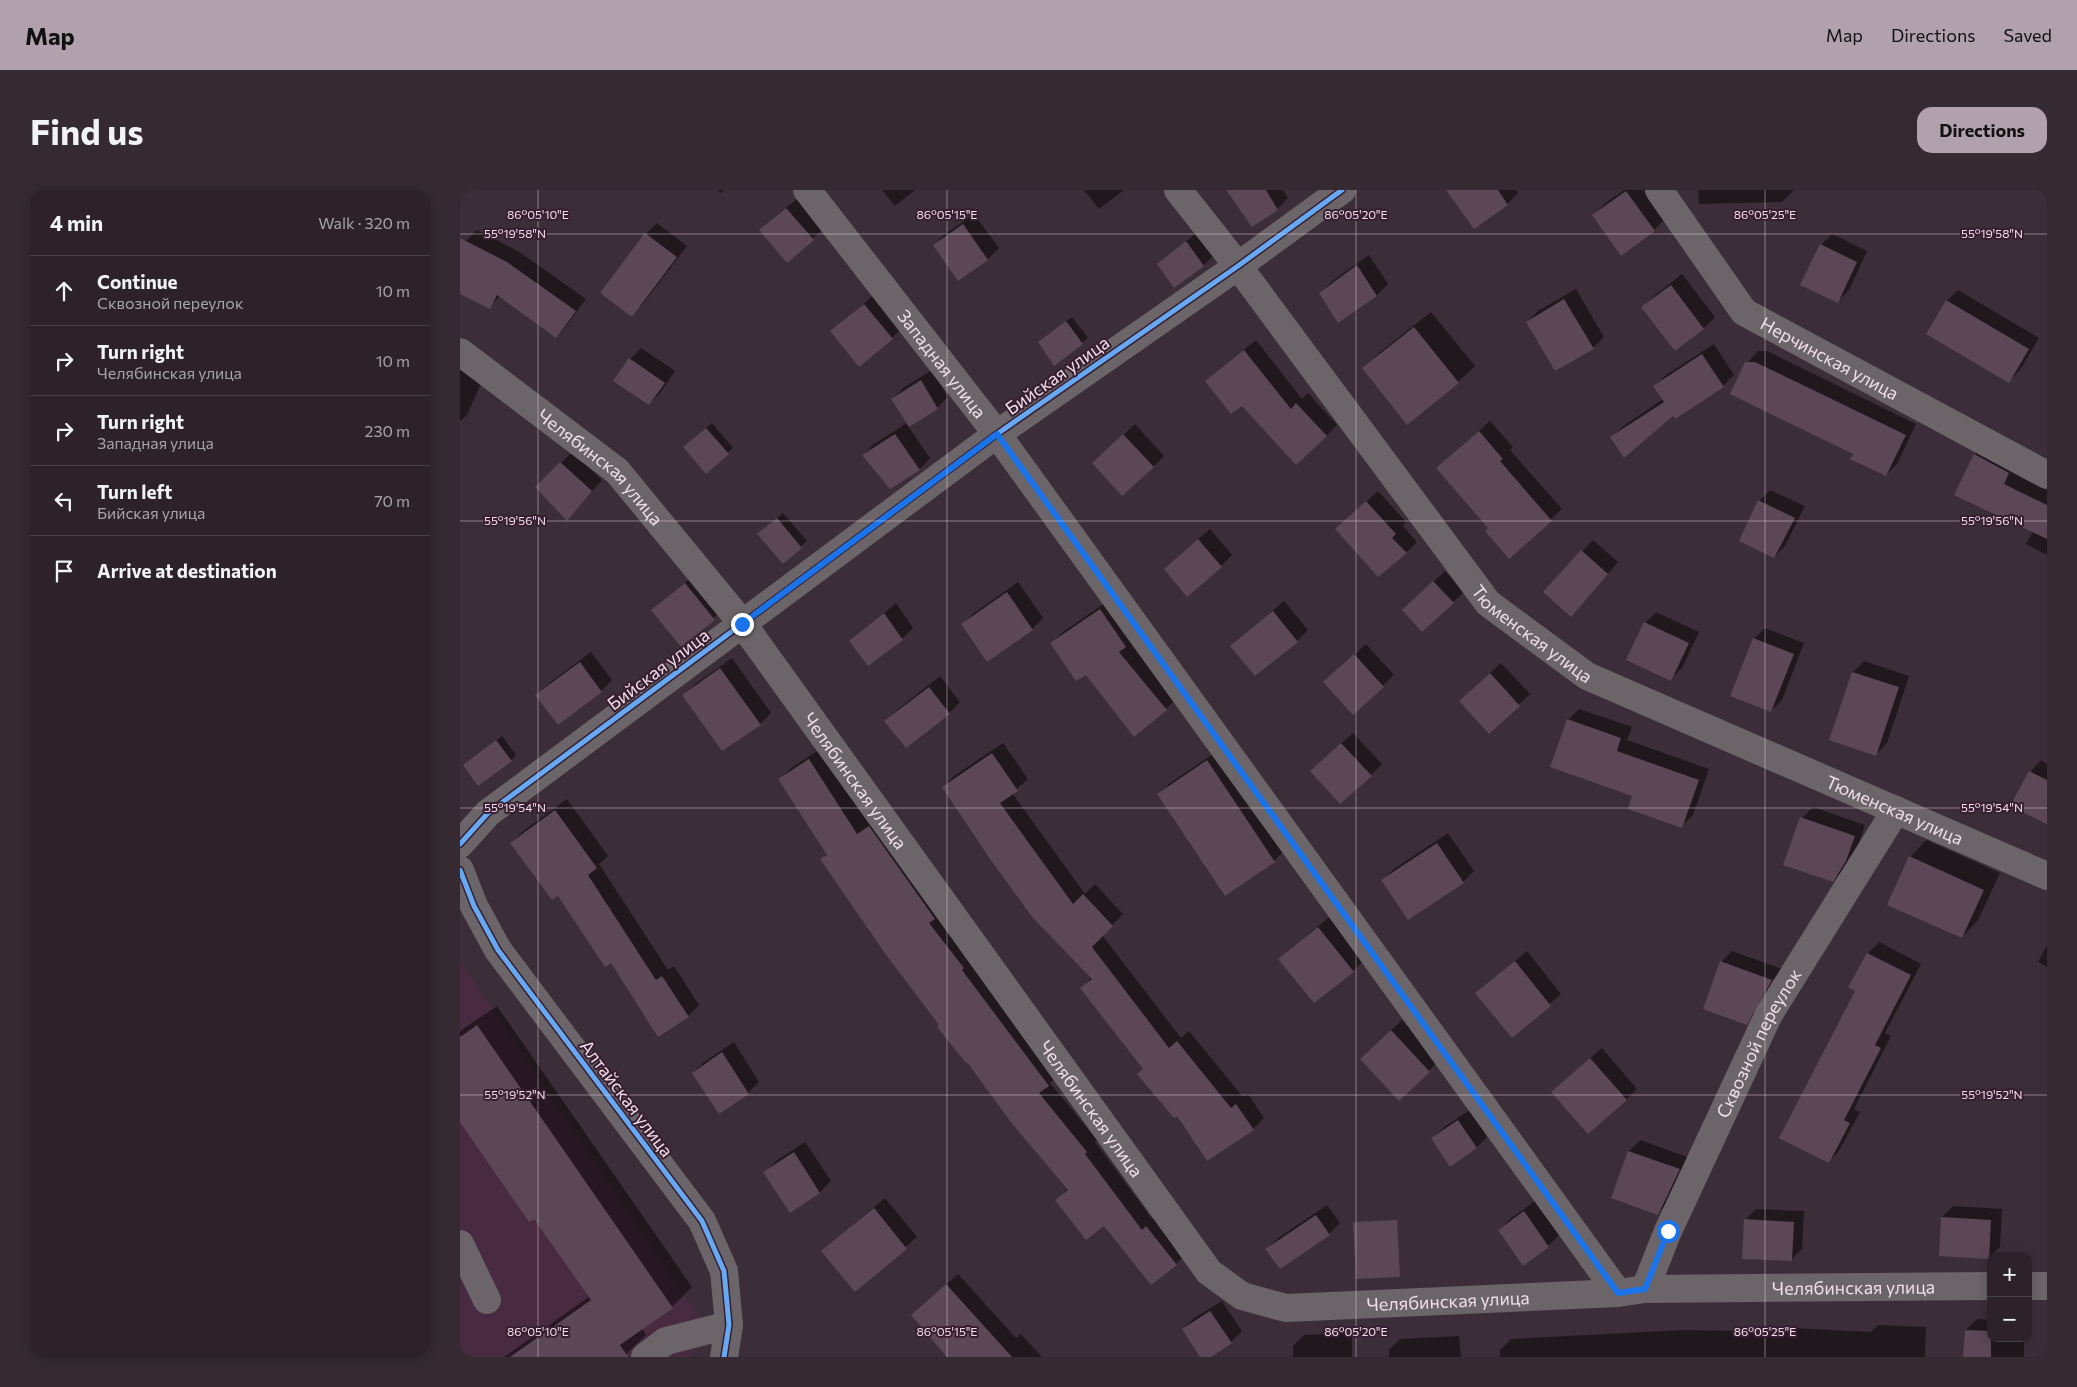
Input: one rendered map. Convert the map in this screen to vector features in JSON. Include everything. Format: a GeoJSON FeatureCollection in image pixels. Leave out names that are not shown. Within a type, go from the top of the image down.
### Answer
{"type":"FeatureCollection","features":[{"type":"Feature","properties":{"kind":"street","name":"Западная улица"},"geometry":{"type":"LineString","coordinates":[[807,190],[997,434],[1618,1293]]}},
{"type":"Feature","properties":{"kind":"street","name":"Тюменская улица"},"geometry":{"type":"LineString","coordinates":[[1178,190],[1238,266],[1488,603],[1587,676],[2047,876]]}},
{"type":"Feature","properties":{"kind":"street","name":"Бийская улица"},"geometry":{"type":"LineString","coordinates":[[460,844],[488,813],[997,434],[1238,266],[1342,190]]}},
{"type":"Feature","properties":{"kind":"street","name":"Нерчинская улица"},"geometry":{"type":"LineString","coordinates":[[1659,190],[1744,312],[2047,474]]}},
{"type":"Feature","properties":{"kind":"street","name":"Челябинская улица"},"geometry":{"type":"LineString","coordinates":[[460,352],[617,470],[742,624],[1209,1272],[1242,1296],[1286,1308],[1618,1293],[1645,1289],[1987,1286]]}},
{"type":"Feature","properties":{"kind":"street","name":"Сквозной переулок"},"geometry":{"type":"LineString","coordinates":[[1645,1289],[1668,1231],[1769,1014],[1896,810]]}},
{"type":"Feature","properties":{"kind":"street","name":"Алтайская улица"},"geometry":{"type":"LineString","coordinates":[[460,870],[474,906],[498,950],[702,1221],[724,1271],[728,1325],[724,1357]]}},
{"type":"Feature","properties":{"kind":"street"},"geometry":{"type":"LineString","coordinates":[[460,1244],[487,1300]]}},
{"type":"Feature","properties":{"kind":"street"},"geometry":{"type":"LineString","coordinates":[[2032,1286],[2047,1286]]}},
{"type":"Feature","properties":{"kind":"street"},"geometry":{"type":"LineString","coordinates":[[645,1357],[666,1341],[728,1325]]}},
{"type":"Feature","properties":{"kind":"shaded area"},"geometry":{"type":"Polygon","coordinates":[[[460,961],[706,1327],[691,1357],[460,1357],[460,961]]]}},
{"type":"Feature","properties":{"kind":"building"},"geometry":{"type":"Polygon","coordinates":[[[1226,190],[1266,190],[1278,210],[1252,227],[1226,190]]]}},
{"type":"Feature","properties":{"kind":"building"},"geometry":{"type":"Polygon","coordinates":[[[1446,190],[1498,190],[1508,205],[1474,229],[1446,190]]]}},
{"type":"Feature","properties":{"kind":"building"},"geometry":{"type":"Polygon","coordinates":[[[1626,191],[1655,231],[1621,256],[1592,215],[1626,191]]]}},
{"type":"Feature","properties":{"kind":"building"},"geometry":{"type":"Polygon","coordinates":[[[786,208],[814,240],[787,263],[759,230],[786,208]]]}},
{"type":"Feature","properties":{"kind":"building"},"geometry":{"type":"Polygon","coordinates":[[[963,224],[988,260],[958,281],[933,245],[963,224]]]}},
{"type":"Feature","properties":{"kind":"building"},"geometry":{"type":"Polygon","coordinates":[[[645,233],[677,257],[632,317],[600,293],[645,233]]]}},
{"type":"Feature","properties":{"kind":"building"},"geometry":{"type":"Polygon","coordinates":[[[460,238],[507,262],[576,311],[556,338],[497,295],[490,309],[460,294],[460,238]]]}},
{"type":"Feature","properties":{"kind":"building"},"geometry":{"type":"Polygon","coordinates":[[[1186,241],[1204,266],[1174,288],[1157,264],[1186,241]]]}},
{"type":"Feature","properties":{"kind":"building"},"geometry":{"type":"Polygon","coordinates":[[[1820,244],[1857,262],[1838,303],[1800,285],[1820,244]]]}},
{"type":"Feature","properties":{"kind":"building"},"geometry":{"type":"Polygon","coordinates":[[[1357,265],[1377,296],[1338,323],[1319,293],[1357,265]]]}},
{"type":"Feature","properties":{"kind":"building"},"geometry":{"type":"Polygon","coordinates":[[[1671,285],[1704,329],[1675,351],[1641,307],[1671,285]]]}},
{"type":"Feature","properties":{"kind":"building"},"geometry":{"type":"Polygon","coordinates":[[[1564,299],[1594,349],[1555,371],[1526,322],[1564,299]]]}},
{"type":"Feature","properties":{"kind":"building"},"geometry":{"type":"Polygon","coordinates":[[[1946,300],[2029,349],[2009,383],[1926,334],[1946,300]]]}},
{"type":"Feature","properties":{"kind":"building"},"geometry":{"type":"Polygon","coordinates":[[[864,304],[893,339],[859,367],[830,331],[864,304]]]}},
{"type":"Feature","properties":{"kind":"building"},"geometry":{"type":"Polygon","coordinates":[[[1066,321],[1083,344],[1054,366],[1038,342],[1066,321]]]}},
{"type":"Feature","properties":{"kind":"building"},"geometry":{"type":"Polygon","coordinates":[[[1414,327],[1459,383],[1407,425],[1362,368],[1414,327]]]}},
{"type":"Feature","properties":{"kind":"building"},"geometry":{"type":"Polygon","coordinates":[[[1244,350],[1291,409],[1296,403],[1327,436],[1296,465],[1242,406],[1231,414],[1205,381],[1244,350]]]}},
{"type":"Feature","properties":{"kind":"building"},"geometry":{"type":"Polygon","coordinates":[[[1702,354],[1724,387],[1675,419],[1673,416],[1624,458],[1610,437],[1664,402],[1653,386],[1702,354]]]}},
{"type":"Feature","properties":{"kind":"building"},"geometry":{"type":"Polygon","coordinates":[[[629,358],[665,383],[649,405],[613,381],[629,358]]]}},
{"type":"Feature","properties":{"kind":"building"},"geometry":{"type":"Polygon","coordinates":[[[1745,362],[1755,362],[1906,435],[1886,476],[1850,459],[1853,454],[1730,394],[1745,362]]]}},
{"type":"Feature","properties":{"kind":"building"},"geometry":{"type":"Polygon","coordinates":[[[921,380],[938,409],[909,427],[891,399],[921,380]]]}},
{"type":"Feature","properties":{"kind":"building"},"geometry":{"type":"Polygon","coordinates":[[[706,428],[729,454],[706,474],[683,447],[706,428]]]}},
{"type":"Feature","properties":{"kind":"building"},"geometry":{"type":"Polygon","coordinates":[[[1479,431],[1503,459],[1500,461],[1552,521],[1509,559],[1485,531],[1488,528],[1436,468],[1479,431]]]}},
{"type":"Feature","properties":{"kind":"building"},"geometry":{"type":"Polygon","coordinates":[[[895,434],[920,470],[890,489],[862,455],[895,434]]]}},
{"type":"Feature","properties":{"kind":"building"},"geometry":{"type":"Polygon","coordinates":[[[1123,434],[1154,467],[1122,496],[1092,463],[1123,434]]]}},
{"type":"Feature","properties":{"kind":"building"},"geometry":{"type":"Polygon","coordinates":[[[1974,454],[2009,473],[2004,484],[2047,505],[2047,539],[1954,495],[1974,454]]]}},
{"type":"Feature","properties":{"kind":"building"},"geometry":{"type":"Polygon","coordinates":[[[560,462],[592,491],[567,521],[535,487],[560,462]]]}},
{"type":"Feature","properties":{"kind":"building"},"geometry":{"type":"Polygon","coordinates":[[[1758,500],[1795,518],[1774,558],[1739,541],[1758,500]]]}},
{"type":"Feature","properties":{"kind":"building"},"geometry":{"type":"Polygon","coordinates":[[[1366,501],[1396,534],[1392,538],[1407,553],[1378,577],[1335,529],[1366,501]]]}},
{"type":"Feature","properties":{"kind":"building"},"geometry":{"type":"Polygon","coordinates":[[[777,518],[802,548],[783,564],[757,534],[777,518]]]}},
{"type":"Feature","properties":{"kind":"building"},"geometry":{"type":"Polygon","coordinates":[[[1198,539],[1222,567],[1187,597],[1164,569],[1198,539]]]}},
{"type":"Feature","properties":{"kind":"building"},"geometry":{"type":"Polygon","coordinates":[[[1581,550],[1608,574],[1571,617],[1543,592],[1581,550]]]}},
{"type":"Feature","properties":{"kind":"building"},"geometry":{"type":"Polygon","coordinates":[[[1433,581],[1454,603],[1422,632],[1402,610],[1433,581]]]}},
{"type":"Feature","properties":{"kind":"building"},"geometry":{"type":"Polygon","coordinates":[[[685,583],[715,620],[681,647],[651,610],[685,583]]]}},
{"type":"Feature","properties":{"kind":"building"},"geometry":{"type":"Polygon","coordinates":[[[1007,592],[1033,630],[987,662],[961,624],[1007,592]]]}},
{"type":"Feature","properties":{"kind":"building"},"geometry":{"type":"Polygon","coordinates":[[[1100,609],[1126,647],[1119,652],[1167,710],[1134,737],[1086,675],[1076,681],[1050,643],[1100,609]]]}},
{"type":"Feature","properties":{"kind":"building"},"geometry":{"type":"Polygon","coordinates":[[[1273,611],[1298,642],[1255,676],[1230,646],[1273,611]]]}},
{"type":"Feature","properties":{"kind":"building"},"geometry":{"type":"Polygon","coordinates":[[[884,613],[903,640],[868,666],[849,641],[884,613]]]}},
{"type":"Feature","properties":{"kind":"building"},"geometry":{"type":"Polygon","coordinates":[[[1644,622],[1689,643],[1671,681],[1626,660],[1644,622]]]}},
{"type":"Feature","properties":{"kind":"building"},"geometry":{"type":"Polygon","coordinates":[[[1753,638],[1794,654],[1771,712],[1730,696],[1753,638]]]}},
{"type":"Feature","properties":{"kind":"building"},"geometry":{"type":"Polygon","coordinates":[[[1354,654],[1384,687],[1353,715],[1323,682],[1354,654]]]}},
{"type":"Feature","properties":{"kind":"building"},"geometry":{"type":"Polygon","coordinates":[[[580,662],[602,692],[558,725],[535,695],[580,662]]]}},
{"type":"Feature","properties":{"kind":"building"},"geometry":{"type":"Polygon","coordinates":[[[720,668],[761,725],[722,751],[682,695],[720,668]]]}},
{"type":"Feature","properties":{"kind":"building"},"geometry":{"type":"Polygon","coordinates":[[[1852,672],[1899,687],[1876,756],[1829,740],[1852,672]]]}},
{"type":"Feature","properties":{"kind":"building"},"geometry":{"type":"Polygon","coordinates":[[[1490,673],[1520,706],[1489,734],[1459,701],[1490,673]]]}},
{"type":"Feature","properties":{"kind":"building"},"geometry":{"type":"Polygon","coordinates":[[[929,687],[950,714],[906,748],[884,721],[929,687]]]}},
{"type":"Feature","properties":{"kind":"building"},"geometry":{"type":"Polygon","coordinates":[[[1567,719],[1621,738],[1617,751],[1699,780],[1682,828],[1628,809],[1632,796],[1550,767],[1567,719]]]}},
{"type":"Feature","properties":{"kind":"building"},"geometry":{"type":"Polygon","coordinates":[[[496,740],[512,761],[478,786],[463,765],[496,740]]]}},
{"type":"Feature","properties":{"kind":"building"},"geometry":{"type":"Polygon","coordinates":[[[1341,743],[1372,776],[1340,804],[1310,771],[1341,743]]]}},
{"type":"Feature","properties":{"kind":"building"},"geometry":{"type":"Polygon","coordinates":[[[992,753],[1018,791],[1000,803],[1073,904],[1083,894],[1113,926],[1092,947],[1169,1048],[1177,1041],[1231,1108],[1236,1104],[1254,1130],[1207,1161],[1177,1116],[1174,1118],[1137,1074],[1143,1069],[1080,988],[1092,979],[1033,918],[990,859],[942,787],[992,753]]]}},
{"type":"Feature","properties":{"kind":"building"},"geometry":{"type":"Polygon","coordinates":[[[809,759],[857,834],[869,826],[935,919],[929,923],[964,968],[962,970],[1049,1086],[1039,1093],[1087,1152],[1085,1154],[1142,1230],[1146,1226],[1177,1265],[1151,1285],[1104,1226],[1086,1240],[1055,1200],[1068,1190],[1010,1121],[967,1062],[937,1027],[939,1025],[884,952],[820,859],[827,855],[778,779],[809,759]]]}},
{"type":"Feature","properties":{"kind":"building"},"geometry":{"type":"Polygon","coordinates":[[[1207,760],[1275,862],[1225,896],[1157,794],[1207,760]]]}},
{"type":"Feature","properties":{"kind":"building"},"geometry":{"type":"Polygon","coordinates":[[[2029,771],[2047,780],[2047,824],[2010,806],[2029,771]]]}},
{"type":"Feature","properties":{"kind":"building"},"geometry":{"type":"Polygon","coordinates":[[[555,810],[597,868],[588,875],[656,980],[662,976],[689,1017],[658,1037],[611,963],[605,967],[558,896],[552,900],[510,843],[555,810]]]}},
{"type":"Feature","properties":{"kind":"building"},"geometry":{"type":"Polygon","coordinates":[[[1800,817],[1855,836],[1846,861],[1833,882],[1783,865],[1800,817]]]}},
{"type":"Feature","properties":{"kind":"building"},"geometry":{"type":"Polygon","coordinates":[[[1437,843],[1464,883],[1408,920],[1381,880],[1437,843]]]}},
{"type":"Feature","properties":{"kind":"building"},"geometry":{"type":"Polygon","coordinates":[[[1909,856],[1984,890],[1962,938],[1887,905],[1909,856]]]}},
{"type":"Feature","properties":{"kind":"building"},"geometry":{"type":"Polygon","coordinates":[[[1318,927],[1354,972],[1314,1003],[1278,959],[1318,927]]]}},
{"type":"Feature","properties":{"kind":"building"},"geometry":{"type":"Polygon","coordinates":[[[1867,953],[1911,975],[1875,1045],[1881,1048],[1844,1120],[1850,1123],[1829,1163],[1779,1138],[1855,991],[1848,987],[1867,953]]]}},
{"type":"Feature","properties":{"kind":"building"},"geometry":{"type":"Polygon","coordinates":[[[1515,961],[1551,1006],[1512,1038],[1475,993],[1515,961]]]}},
{"type":"Feature","properties":{"kind":"building"},"geometry":{"type":"Polygon","coordinates":[[[1720,961],[1772,980],[1747,1025],[1703,1009],[1720,961]]]}},
{"type":"Feature","properties":{"kind":"building"},"geometry":{"type":"Polygon","coordinates":[[[477,1025],[673,1308],[620,1345],[628,1357],[510,1357],[591,1300],[534,1219],[529,1222],[460,1122],[460,1037],[477,1025]]]}},
{"type":"Feature","properties":{"kind":"building"},"geometry":{"type":"Polygon","coordinates":[[[1391,1030],[1430,1072],[1399,1101],[1360,1059],[1391,1030]]]}},
{"type":"Feature","properties":{"kind":"building"},"geometry":{"type":"Polygon","coordinates":[[[722,1052],[749,1094],[719,1114],[692,1073],[722,1052]]]}},
{"type":"Feature","properties":{"kind":"building"},"geometry":{"type":"Polygon","coordinates":[[[1590,1058],[1627,1100],[1588,1134],[1551,1092],[1590,1058]]]}},
{"type":"Feature","properties":{"kind":"building"},"geometry":{"type":"Polygon","coordinates":[[[1458,1120],[1477,1148],[1450,1167],[1431,1138],[1458,1120]]]}},
{"type":"Feature","properties":{"kind":"building"},"geometry":{"type":"Polygon","coordinates":[[[1628,1151],[1680,1169],[1658,1215],[1611,1198],[1628,1151]]]}},
{"type":"Feature","properties":{"kind":"building"},"geometry":{"type":"Polygon","coordinates":[[[794,1152],[820,1193],[790,1213],[763,1172],[794,1152]]]}},
{"type":"Feature","properties":{"kind":"building"},"geometry":{"type":"Polygon","coordinates":[[[874,1208],[907,1249],[855,1292],[821,1251],[874,1208]]]}},
{"type":"Feature","properties":{"kind":"building"},"geometry":{"type":"Polygon","coordinates":[[[1524,1211],[1549,1247],[1523,1266],[1498,1230],[1524,1211]]]}},
{"type":"Feature","properties":{"kind":"building"},"geometry":{"type":"Polygon","coordinates":[[[1316,1215],[1330,1235],[1280,1269],[1265,1249],[1316,1215]]]}},
{"type":"Feature","properties":{"kind":"building"},"geometry":{"type":"Polygon","coordinates":[[[1941,1217],[1991,1220],[1989,1252],[1987,1252],[1987,1259],[1939,1256],[1941,1217]]]}},
{"type":"Feature","properties":{"kind":"building"},"geometry":{"type":"Polygon","coordinates":[[[1744,1219],[1794,1222],[1792,1261],[1742,1259],[1744,1219]]]}},
{"type":"Feature","properties":{"kind":"building"},"geometry":{"type":"Polygon","coordinates":[[[1397,1220],[1400,1277],[1356,1279],[1353,1222],[1397,1220]]]}},
{"type":"Feature","properties":{"kind":"building"},"geometry":{"type":"Polygon","coordinates":[[[946,1284],[1012,1357],[947,1357],[911,1315],[946,1284]]]}},
{"type":"Feature","properties":{"kind":"building"},"geometry":{"type":"Polygon","coordinates":[[[1210,1311],[1232,1343],[1211,1357],[1200,1357],[1182,1329],[1210,1311]]]}},
{"type":"Feature","properties":{"kind":"building"},"geometry":{"type":"Polygon","coordinates":[[[1965,1330],[1987,1331],[1987,1342],[1991,1342],[1991,1357],[1963,1357],[1965,1330]]]}},
{"type":"Feature","properties":{"kind":"cycle path"},"geometry":{"type":"LineString","coordinates":[[460,844],[488,813],[997,434],[1238,266],[1342,190]]}},
{"type":"Feature","properties":{"kind":"cycle path"},"geometry":{"type":"LineString","coordinates":[[460,870],[474,906],[498,950],[702,1221],[724,1271],[729,1325],[724,1357]]}},
{"type":"Feature","properties":{"kind":"route"},"geometry":{"type":"LineString","coordinates":[[742,624],[997,434],[1618,1293],[1645,1289],[1668,1231]]}}]}
